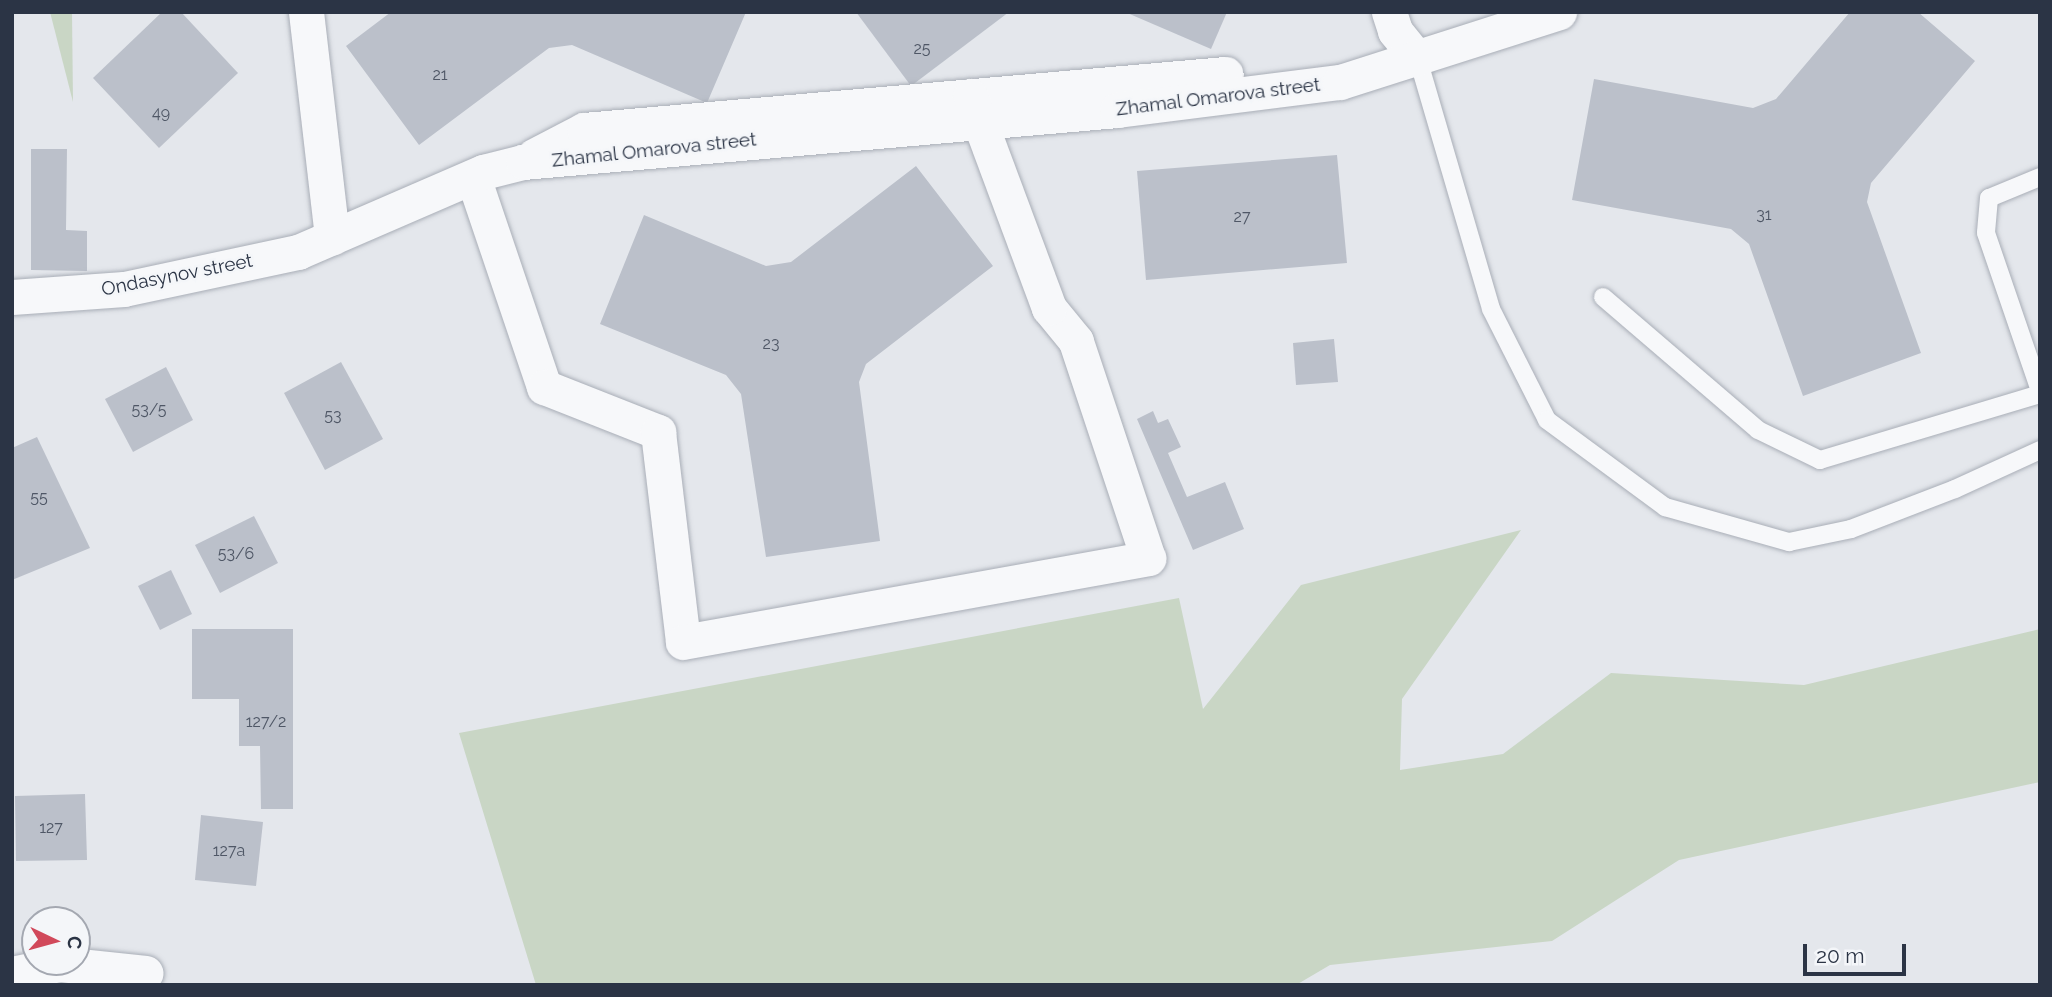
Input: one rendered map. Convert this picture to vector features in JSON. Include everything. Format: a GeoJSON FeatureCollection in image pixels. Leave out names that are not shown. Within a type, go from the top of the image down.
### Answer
{"type":"FeatureCollection","features":[{"type":"Feature","properties":{"kind":"street"},"geometry":{"type":"LineString","coordinates":[[306,12],[332,238]]}},
{"type":"Feature","properties":{"kind":"street"},"geometry":{"type":"LineString","coordinates":[[1389,12],[1395,31],[1418,59],[1559,12]]}},
{"type":"Feature","properties":{"kind":"street","name":"Zhamal Omarova street"},"geometry":{"type":"LineString","coordinates":[[473,177],[523,162],[584,130],[975,109],[1281,69],[1340,82],[1418,59]]}},
{"type":"Feature","properties":{"kind":"street"},"geometry":{"type":"LineString","coordinates":[[473,177],[544,387],[658,432],[683,642],[1148,558],[1076,341],[1049,308],[975,109]]}},
{"type":"Feature","properties":{"kind":"street","name":"Ondasynov street"},"geometry":{"type":"LineString","coordinates":[[12,297],[124,289],[298,252],[473,177]]}},
{"type":"Feature","properties":{"kind":"street"},"geometry":{"type":"LineString","coordinates":[[12,974],[60,964],[146,973]]}},
{"type":"Feature","properties":{"kind":"lane"},"geometry":{"type":"LineString","coordinates":[[1418,59],[1491,309],[1548,420],[1665,507],[1789,542],[1851,529],[1955,489],[2040,450]]}},
{"type":"Feature","properties":{"kind":"lane"},"geometry":{"type":"LineString","coordinates":[[1603,297],[1758,430],[1820,460],[2040,393],[1986,233],[1989,198],[2040,177]]}},
{"type":"Feature","properties":{"kind":"green space"},"geometry":{"type":"Polygon","coordinates":[[[50,12],[72,12],[73,102],[50,12]]]}},
{"type":"Feature","properties":{"kind":"green space"},"geometry":{"type":"Polygon","coordinates":[[[1521,530],[1402,699],[1400,770],[1503,754],[1611,673],[1804,685],[2040,629],[2040,782],[1679,860],[1552,941],[1330,965],[1296,985],[536,985],[459,733],[1179,598],[1203,709],[1301,585],[1521,530]]]}},
{"type":"Feature","properties":{"kind":"building"},"geometry":{"type":"Polygon","coordinates":[[[162,12],[181,12],[238,73],[159,148],[93,78],[162,12]]]}},
{"type":"Feature","properties":{"kind":"building"},"geometry":{"type":"Polygon","coordinates":[[[391,12],[746,12],[707,103],[572,45],[549,48],[419,145],[346,46],[391,12]]]}},
{"type":"Feature","properties":{"kind":"building"},"geometry":{"type":"Polygon","coordinates":[[[856,12],[1009,12],[911,86],[856,12]]]}},
{"type":"Feature","properties":{"kind":"building"},"geometry":{"type":"Polygon","coordinates":[[[1125,12],[1227,12],[1211,49],[1125,12]]]}},
{"type":"Feature","properties":{"kind":"building"},"geometry":{"type":"Polygon","coordinates":[[[1850,12],[1918,12],[1975,61],[1871,183],[1867,202],[1921,353],[1803,396],[1749,244],[1731,229],[1572,200],[1594,79],[1753,108],[1776,99],[1850,12]]]}},
{"type":"Feature","properties":{"kind":"building"},"geometry":{"type":"Polygon","coordinates":[[[31,149],[67,149],[66,230],[87,231],[87,271],[31,270],[31,149]]]}},
{"type":"Feature","properties":{"kind":"building"},"geometry":{"type":"Polygon","coordinates":[[[1337,155],[1347,263],[1146,280],[1137,171],[1337,155]]]}},
{"type":"Feature","properties":{"kind":"building"},"geometry":{"type":"Polygon","coordinates":[[[916,166],[993,266],[866,364],[859,382],[880,541],[766,557],[741,394],[726,375],[600,324],[644,215],[766,266],[791,262],[916,166]]]}},
{"type":"Feature","properties":{"kind":"building"},"geometry":{"type":"Polygon","coordinates":[[[1334,339],[1338,382],[1296,385],[1293,343],[1334,339]]]}},
{"type":"Feature","properties":{"kind":"building"},"geometry":{"type":"Polygon","coordinates":[[[341,362],[383,439],[325,470],[284,393],[341,362]]]}},
{"type":"Feature","properties":{"kind":"building"},"geometry":{"type":"Polygon","coordinates":[[[166,367],[193,420],[133,452],[105,399],[166,367]]]}},
{"type":"Feature","properties":{"kind":"building"},"geometry":{"type":"Polygon","coordinates":[[[1153,411],[1158,423],[1168,419],[1181,447],[1168,453],[1187,497],[1225,482],[1244,529],[1193,550],[1137,419],[1153,411]]]}},
{"type":"Feature","properties":{"kind":"building"},"geometry":{"type":"Polygon","coordinates":[[[37,437],[90,548],[12,580],[12,448],[37,437]]]}},
{"type":"Feature","properties":{"kind":"building"},"geometry":{"type":"Polygon","coordinates":[[[254,516],[278,563],[220,593],[195,545],[254,516]]]}},
{"type":"Feature","properties":{"kind":"building"},"geometry":{"type":"Polygon","coordinates":[[[171,570],[192,614],[160,630],[138,586],[171,570]]]}},
{"type":"Feature","properties":{"kind":"building"},"geometry":{"type":"Polygon","coordinates":[[[192,629],[293,629],[293,809],[261,809],[260,746],[239,746],[239,699],[192,699],[192,629]]]}},
{"type":"Feature","properties":{"kind":"building"},"geometry":{"type":"Polygon","coordinates":[[[85,794],[87,860],[16,861],[15,796],[85,794]]]}},
{"type":"Feature","properties":{"kind":"building"},"geometry":{"type":"Polygon","coordinates":[[[201,815],[263,822],[256,886],[195,880],[201,815]]]}}]}
